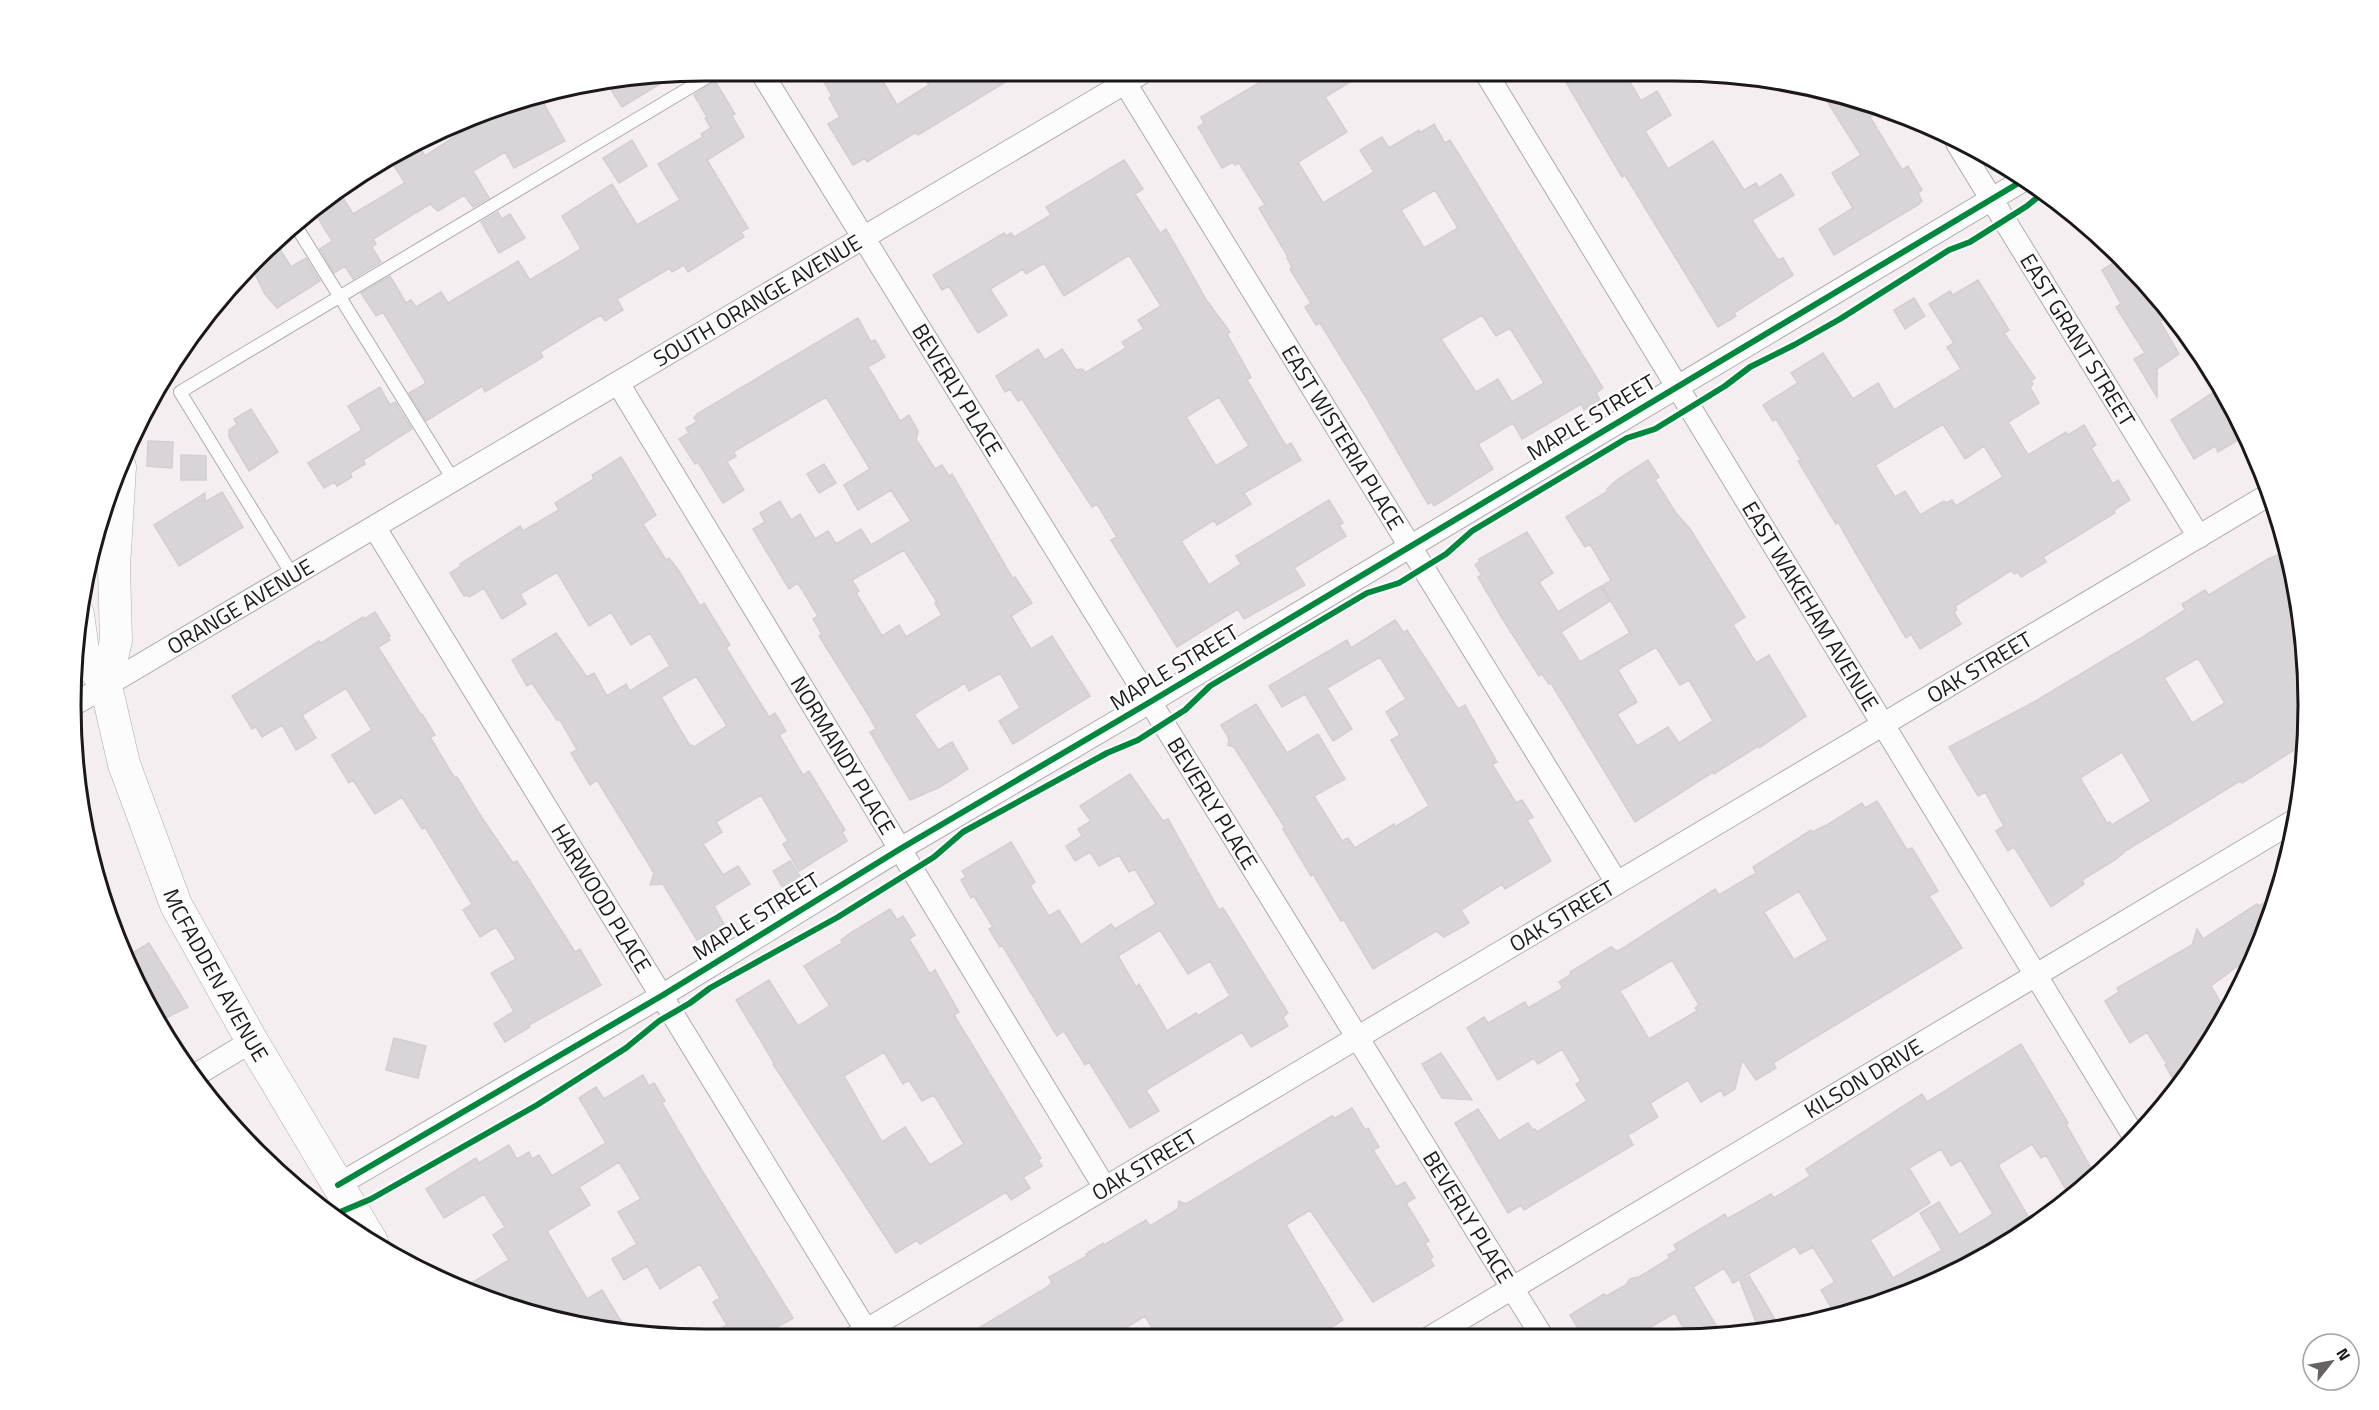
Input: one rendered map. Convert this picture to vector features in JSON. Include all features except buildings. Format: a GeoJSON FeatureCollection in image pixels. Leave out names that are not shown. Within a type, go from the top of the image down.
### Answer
{"type":"FeatureCollection","features":[{"type":"Feature","properties":{"kind":"street","name":"BEVERLY PLACE"},"geometry":{"type":"LineString","coordinates":[[767,81],[1537,1329]]}},
{"type":"Feature","properties":{"kind":"street","name":"SOUTH ORANGE AVENUE"},"geometry":{"type":"LineString","coordinates":[[375,528],[1130,81]]}},
{"type":"Feature","properties":{"kind":"street","name":"EAST WISTERIA PLACE"},"geometry":{"type":"LineString","coordinates":[[1134,81],[1409,546],[1617,883]]}},
{"type":"Feature","properties":{"kind":"street","name":"EAST WAKEHAM AVENUE"},"geometry":{"type":"LineString","coordinates":[[1491,81],[2130,1130]]}},
{"type":"Feature","properties":{"kind":"street","name":"EAST GRANT STREET"},"geometry":{"type":"LineString","coordinates":[[1962,152],[2199,537]]}},
{"type":"Feature","properties":{"kind":"street","name":"MAPLE STREET"},"geometry":{"type":"LineString","coordinates":[[338,1185],[663,995],[900,849],[2017,184]]}},
{"type":"Feature","properties":{"kind":"street","name":"NORMANDY PLACE"},"geometry":{"type":"LineString","coordinates":[[618,383],[1105,1188]]}},
{"type":"Feature","properties":{"kind":"street","name":"MCFADDEN AVENUE"},"geometry":{"type":"LineString","coordinates":[[106,686],[116,640],[114,567],[119,492]]}},
{"type":"Feature","properties":{"kind":"street","name":"OAK STREET"},"geometry":{"type":"LineString","coordinates":[[867,1329],[2263,498]]}},
{"type":"Feature","properties":{"kind":"street","name":"ORANGE AVENUE"},"geometry":{"type":"LineString","coordinates":[[106,686],[375,528]]}},
{"type":"Feature","properties":{"kind":"street","name":"HARWOOD PLACE"},"geometry":{"type":"LineString","coordinates":[[375,528],[663,995],[856,1329]]}},
{"type":"Feature","properties":{"kind":"street","name":"MCFADDEN AVENUE"},"geometry":{"type":"LineString","coordinates":[[83,651],[106,686],[124,765],[176,904],[252,1041],[363,1227]]}},
{"type":"Feature","properties":{"kind":"street"},"geometry":{"type":"LineString","coordinates":[[81,700],[106,686]]}},
{"type":"Feature","properties":{"kind":"street","name":"KILSON DRIVE"},"geometry":{"type":"LineString","coordinates":[[1444,1329],[2286,825]]}},
{"type":"Feature","properties":{"kind":"street"},"geometry":{"type":"LineString","coordinates":[[201,1072],[252,1041]]}},
{"type":"Feature","properties":{"kind":"lane"},"geometry":{"type":"LineString","coordinates":[[293,576],[180,392],[700,81]]}},
{"type":"Feature","properties":{"kind":"lane"},"geometry":{"type":"LineString","coordinates":[[299,232],[454,481]]}},
{"type":"Feature","properties":{"kind":"cycle path"},"geometry":{"type":"LineString","coordinates":[[338,1185],[663,995],[900,849],[2017,184]]}},
{"type":"Feature","properties":{"kind":"cycle path"},"geometry":{"type":"LineString","coordinates":[[341,1212],[371,1199],[537,1105],[626,1048],[659,1021],[710,988],[838,917],[934,857],[963,832],[1107,753],[1138,740],[1185,710],[1210,686],[1367,593],[1399,583],[1446,554],[1472,531],[1627,438],[1655,429],[1725,386],[1750,367],[1840,319],[1949,250],[1970,242],[2037,198]]}}]}
